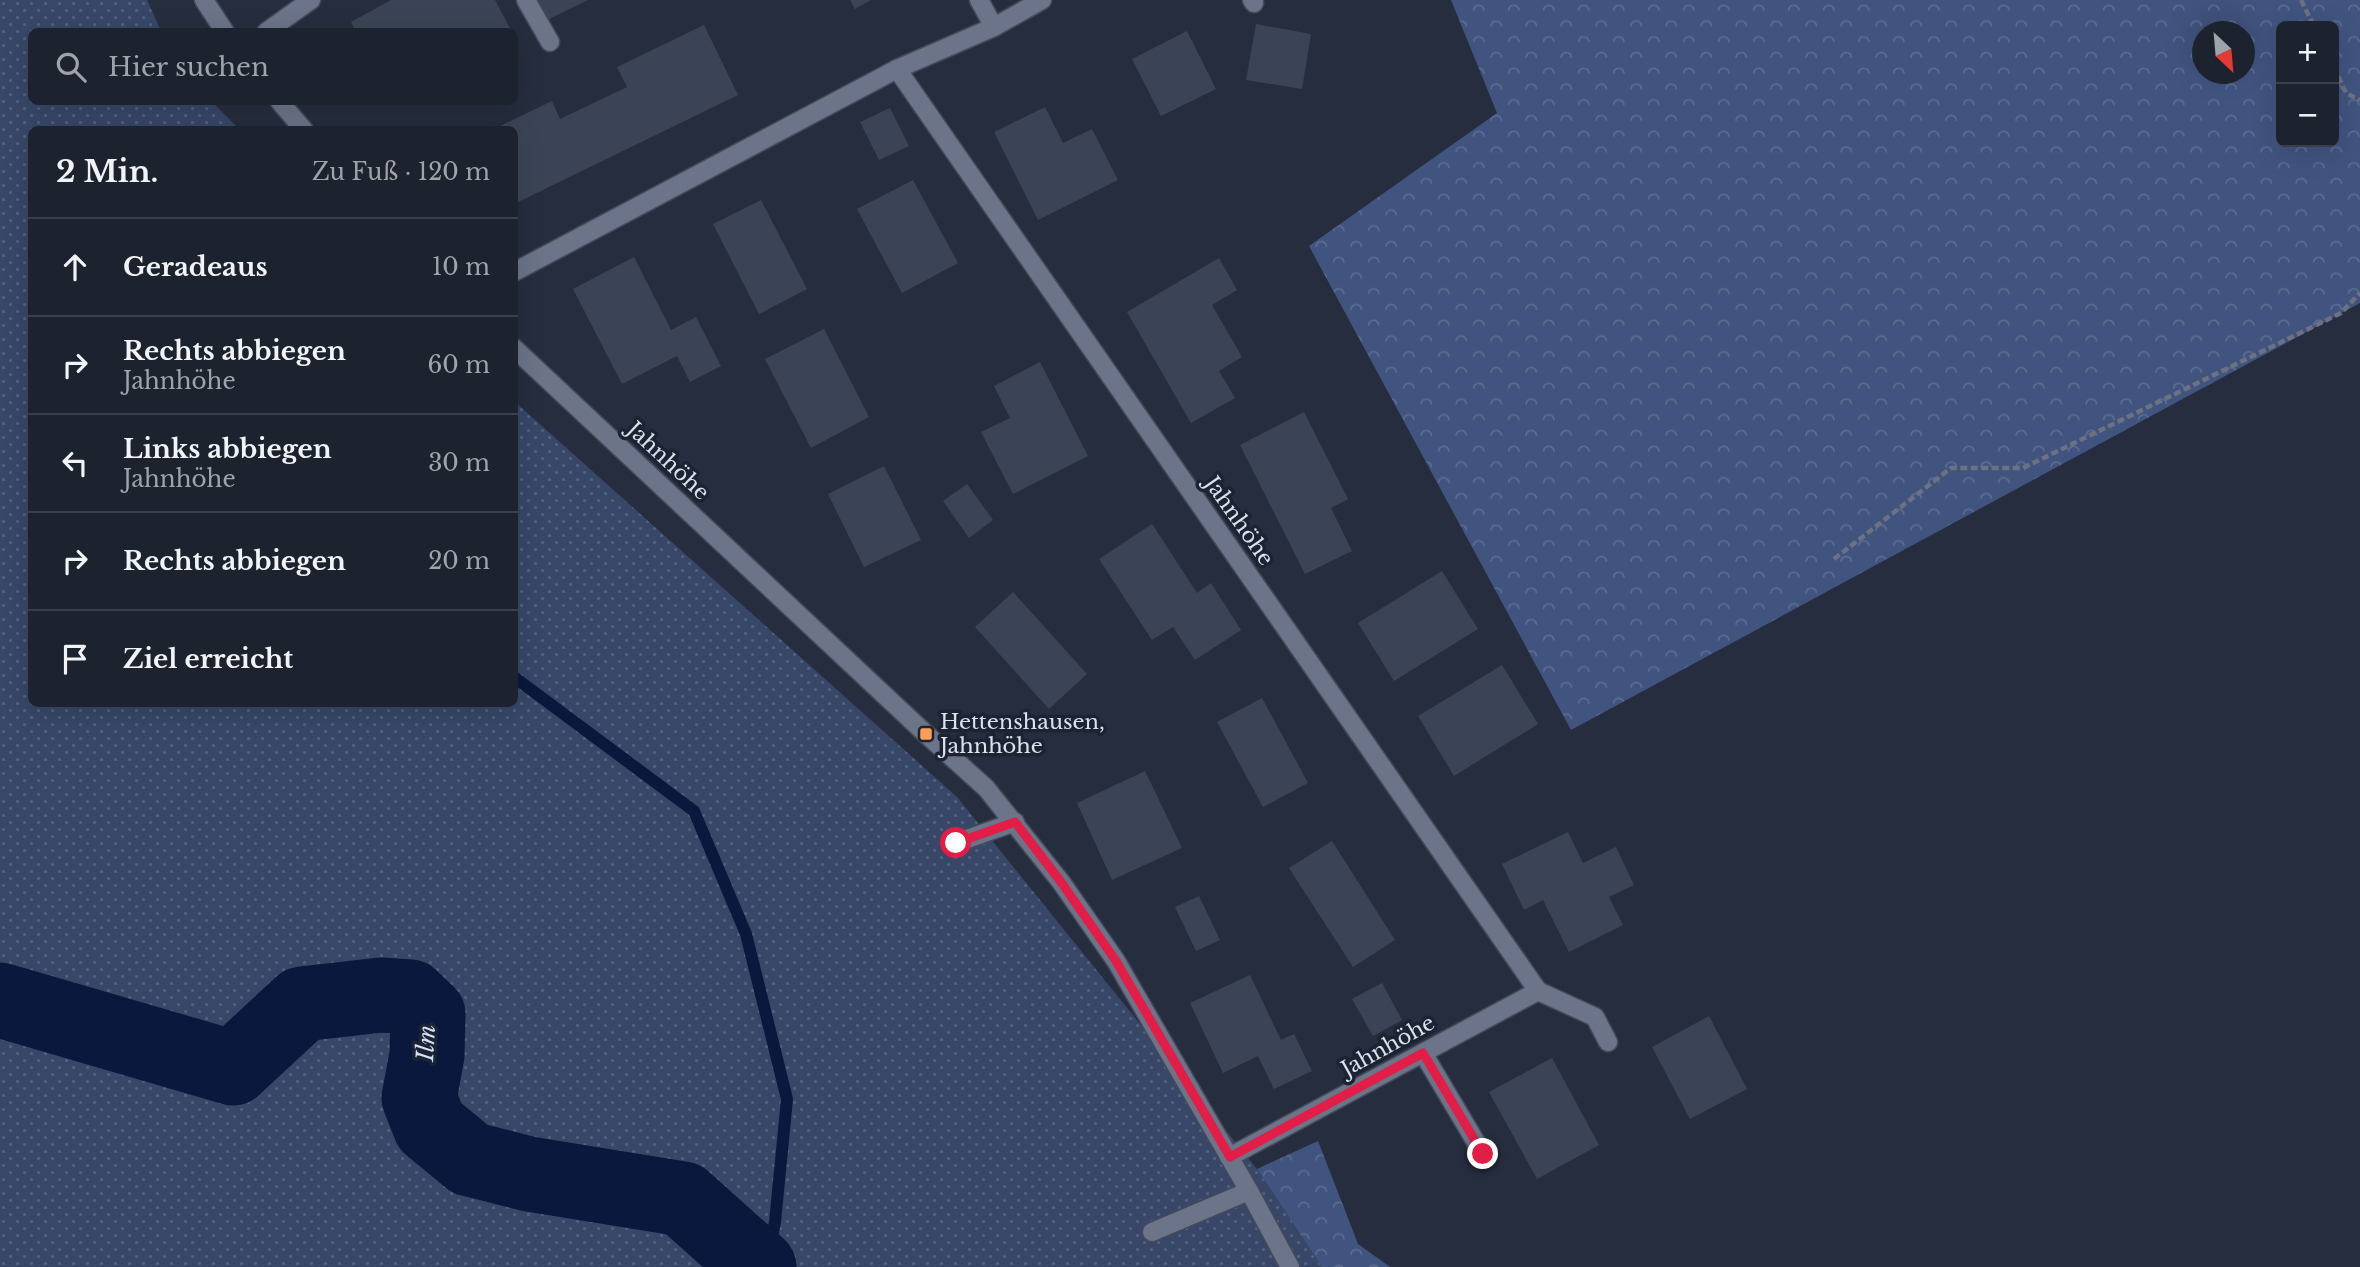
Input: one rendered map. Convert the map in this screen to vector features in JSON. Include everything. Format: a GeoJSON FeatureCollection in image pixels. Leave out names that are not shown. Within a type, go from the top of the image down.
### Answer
{"type":"FeatureCollection","features":[{"type":"Feature","properties":{"kind":"street"},"geometry":{"type":"LineString","coordinates":[[204,0],[222,28]]}},
{"type":"Feature","properties":{"kind":"street"},"geometry":{"type":"LineString","coordinates":[[271,28],[311,0]]}},
{"type":"Feature","properties":{"kind":"street"},"geometry":{"type":"LineString","coordinates":[[526,0],[550,42]]}},
{"type":"Feature","properties":{"kind":"street"},"geometry":{"type":"LineString","coordinates":[[979,0],[994,27]]}},
{"type":"Feature","properties":{"kind":"street"},"geometry":{"type":"LineString","coordinates":[[518,270],[897,69],[994,27],[1042,0]]}},
{"type":"Feature","properties":{"kind":"street","name":"Jahnhöhe"},"geometry":{"type":"LineString","coordinates":[[518,352],[986,788],[1061,882],[1116,961],[1230,1157],[1538,990],[897,69]]}},
{"type":"Feature","properties":{"kind":"street"},"geometry":{"type":"LineString","coordinates":[[283,105],[301,126]]}},
{"type":"Feature","properties":{"kind":"street"},"geometry":{"type":"LineString","coordinates":[[956,843],[1015,822]]}},
{"type":"Feature","properties":{"kind":"street"},"geometry":{"type":"LineString","coordinates":[[1538,990],[1595,1017],[1608,1042]]}},
{"type":"Feature","properties":{"kind":"street"},"geometry":{"type":"LineString","coordinates":[[1423,1053],[1483,1154]]}},
{"type":"Feature","properties":{"kind":"street"},"geometry":{"type":"LineString","coordinates":[[1230,1157],[1290,1267]]}},
{"type":"Feature","properties":{"kind":"street"},"geometry":{"type":"LineString","coordinates":[[1152,1232],[1249,1191]]}},
{"type":"Feature","properties":{"kind":"path"},"geometry":{"type":"LineString","coordinates":[[2301,0],[2312,21]]}},
{"type":"Feature","properties":{"kind":"path"},"geometry":{"type":"LineString","coordinates":[[2339,78],[2346,93],[2360,100]]}},
{"type":"Feature","properties":{"kind":"path"},"geometry":{"type":"LineString","coordinates":[[1834,558],[1951,468],[2023,468],[2341,313],[2360,293]]}},
{"type":"Feature","properties":{"kind":"shaded area"},"geometry":{"type":"Polygon","coordinates":[[[0,0],[147,0],[160,28],[28,28],[28,105],[215,105],[236,126],[28,126],[28,707],[518,707],[518,405],[957,797],[1257,1169],[1322,1267],[0,1267],[0,0]]]}},
{"type":"Feature","properties":{"kind":"green space"},"geometry":{"type":"Polygon","coordinates":[[[1451,0],[2360,0],[2360,303],[1571,730],[1309,246],[1497,113],[1451,0]]]}},
{"type":"Feature","properties":{"kind":"green space"},"geometry":{"type":"Polygon","coordinates":[[[1318,1141],[1358,1244],[1390,1267],[1322,1267],[1257,1169],[1318,1141]]]}},
{"type":"Feature","properties":{"kind":"building"},"geometry":{"type":"Polygon","coordinates":[[[391,0],[495,0],[510,28],[354,28],[351,22],[391,0]]]}},
{"type":"Feature","properties":{"kind":"building"},"geometry":{"type":"Polygon","coordinates":[[[537,0],[588,0],[547,20],[537,0]]]}},
{"type":"Feature","properties":{"kind":"building"},"geometry":{"type":"Polygon","coordinates":[[[850,0],[871,0],[855,9],[850,0]]]}},
{"type":"Feature","properties":{"kind":"building"},"geometry":{"type":"Polygon","coordinates":[[[1256,24],[1311,34],[1302,89],[1246,80],[1256,24]]]}},
{"type":"Feature","properties":{"kind":"building"},"geometry":{"type":"Polygon","coordinates":[[[704,25],[738,95],[518,202],[518,126],[500,126],[552,101],[560,119],[627,87],[617,67],[704,25]]]}},
{"type":"Feature","properties":{"kind":"building"},"geometry":{"type":"Polygon","coordinates":[[[1187,31],[1216,89],[1161,116],[1132,59],[1187,31]]]}},
{"type":"Feature","properties":{"kind":"building"},"geometry":{"type":"Polygon","coordinates":[[[1045,107],[1063,143],[1092,129],[1118,180],[1038,220],[994,132],[1045,107]]]}},
{"type":"Feature","properties":{"kind":"building"},"geometry":{"type":"Polygon","coordinates":[[[890,108],[909,146],[879,160],[860,122],[890,108]]]}},
{"type":"Feature","properties":{"kind":"building"},"geometry":{"type":"Polygon","coordinates":[[[913,180],[958,263],[902,293],[857,209],[913,180]]]}},
{"type":"Feature","properties":{"kind":"building"},"geometry":{"type":"Polygon","coordinates":[[[761,200],[807,289],[759,314],[713,224],[761,200]]]}},
{"type":"Feature","properties":{"kind":"building"},"geometry":{"type":"Polygon","coordinates":[[[634,257],[671,330],[696,317],[721,366],[690,382],[677,356],[622,384],[573,289],[634,257]]]}},
{"type":"Feature","properties":{"kind":"building"},"geometry":{"type":"Polygon","coordinates":[[[1219,258],[1237,290],[1212,305],[1242,357],[1219,371],[1235,398],[1191,423],[1127,312],[1219,258]]]}},
{"type":"Feature","properties":{"kind":"building"},"geometry":{"type":"Polygon","coordinates":[[[824,329],[869,417],[811,448],[765,359],[824,329]]]}},
{"type":"Feature","properties":{"kind":"building"},"geometry":{"type":"Polygon","coordinates":[[[1040,362],[1088,456],[1013,494],[981,432],[1010,418],[994,386],[1040,362]]]}},
{"type":"Feature","properties":{"kind":"building"},"geometry":{"type":"Polygon","coordinates":[[[1304,412],[1348,499],[1331,508],[1352,551],[1305,574],[1240,445],[1304,412]]]}},
{"type":"Feature","properties":{"kind":"building"},"geometry":{"type":"Polygon","coordinates":[[[884,466],[921,540],[864,567],[828,494],[884,466]]]}},
{"type":"Feature","properties":{"kind":"building"},"geometry":{"type":"Polygon","coordinates":[[[967,484],[993,520],[969,538],[943,501],[967,484]]]}},
{"type":"Feature","properties":{"kind":"building"},"geometry":{"type":"Polygon","coordinates":[[[1152,524],[1197,593],[1211,583],[1241,630],[1195,660],[1173,627],[1152,640],[1099,559],[1152,524]]]}},
{"type":"Feature","properties":{"kind":"building"},"geometry":{"type":"Polygon","coordinates":[[[1442,571],[1478,629],[1394,681],[1358,623],[1442,571]]]}},
{"type":"Feature","properties":{"kind":"building"},"geometry":{"type":"Polygon","coordinates":[[[1013,592],[1087,674],[1049,709],[975,627],[1013,592]]]}},
{"type":"Feature","properties":{"kind":"building"},"geometry":{"type":"Polygon","coordinates":[[[1502,665],[1538,724],[1454,776],[1418,716],[1502,665]]]}},
{"type":"Feature","properties":{"kind":"building"},"geometry":{"type":"Polygon","coordinates":[[[1262,698],[1308,783],[1263,807],[1217,722],[1262,698]]]}},
{"type":"Feature","properties":{"kind":"building"},"geometry":{"type":"Polygon","coordinates":[[[1145,771],[1182,848],[1112,880],[1077,803],[1145,771]]]}},
{"type":"Feature","properties":{"kind":"building"},"geometry":{"type":"Polygon","coordinates":[[[1568,832],[1583,863],[1616,847],[1634,885],[1609,897],[1623,925],[1569,952],[1543,900],[1524,910],[1502,864],[1568,832]]]}},
{"type":"Feature","properties":{"kind":"building"},"geometry":{"type":"Polygon","coordinates":[[[1332,841],[1395,940],[1353,967],[1289,868],[1332,841]]]}},
{"type":"Feature","properties":{"kind":"building"},"geometry":{"type":"Polygon","coordinates":[[[1199,896],[1220,940],[1196,951],[1175,907],[1199,896]]]}},
{"type":"Feature","properties":{"kind":"building"},"geometry":{"type":"Polygon","coordinates":[[[1250,975],[1281,1040],[1294,1034],[1312,1071],[1274,1089],[1258,1056],[1223,1073],[1190,1003],[1250,975]]]}},
{"type":"Feature","properties":{"kind":"building"},"geometry":{"type":"Polygon","coordinates":[[[1382,983],[1402,1020],[1373,1036],[1352,999],[1382,983]]]}},
{"type":"Feature","properties":{"kind":"building"},"geometry":{"type":"Polygon","coordinates":[[[1709,1016],[1747,1089],[1690,1119],[1652,1047],[1709,1016]]]}},
{"type":"Feature","properties":{"kind":"building"},"geometry":{"type":"Polygon","coordinates":[[[1552,1058],[1599,1145],[1537,1179],[1489,1092],[1552,1058]]]}},
{"type":"Feature","properties":{"kind":"waterway"},"geometry":{"type":"LineString","coordinates":[[518,680],[694,811],[746,934],[787,1099],[775,1222],[766,1267]]}},
{"type":"Feature","properties":{"kind":"waterway","name":"Ilm"},"geometry":{"type":"LineString","coordinates":[[0,1000],[233,1068],[302,1004],[381,995],[410,997],[428,1014],[427,1055],[419,1098],[430,1126],[470,1159],[529,1174],[683,1199],[759,1267]]}},
{"type":"Feature","properties":{"kind":"place","name":"Hettenshausen, Jahnhöhe"},"geometry":{"type":"Point","coordinates":[926,734]}},
{"type":"Feature","properties":{"kind":"route"},"geometry":{"type":"LineString","coordinates":[[956,843],[1015,822],[1116,961],[1230,1157],[1423,1053],[1483,1154]]}}]}
